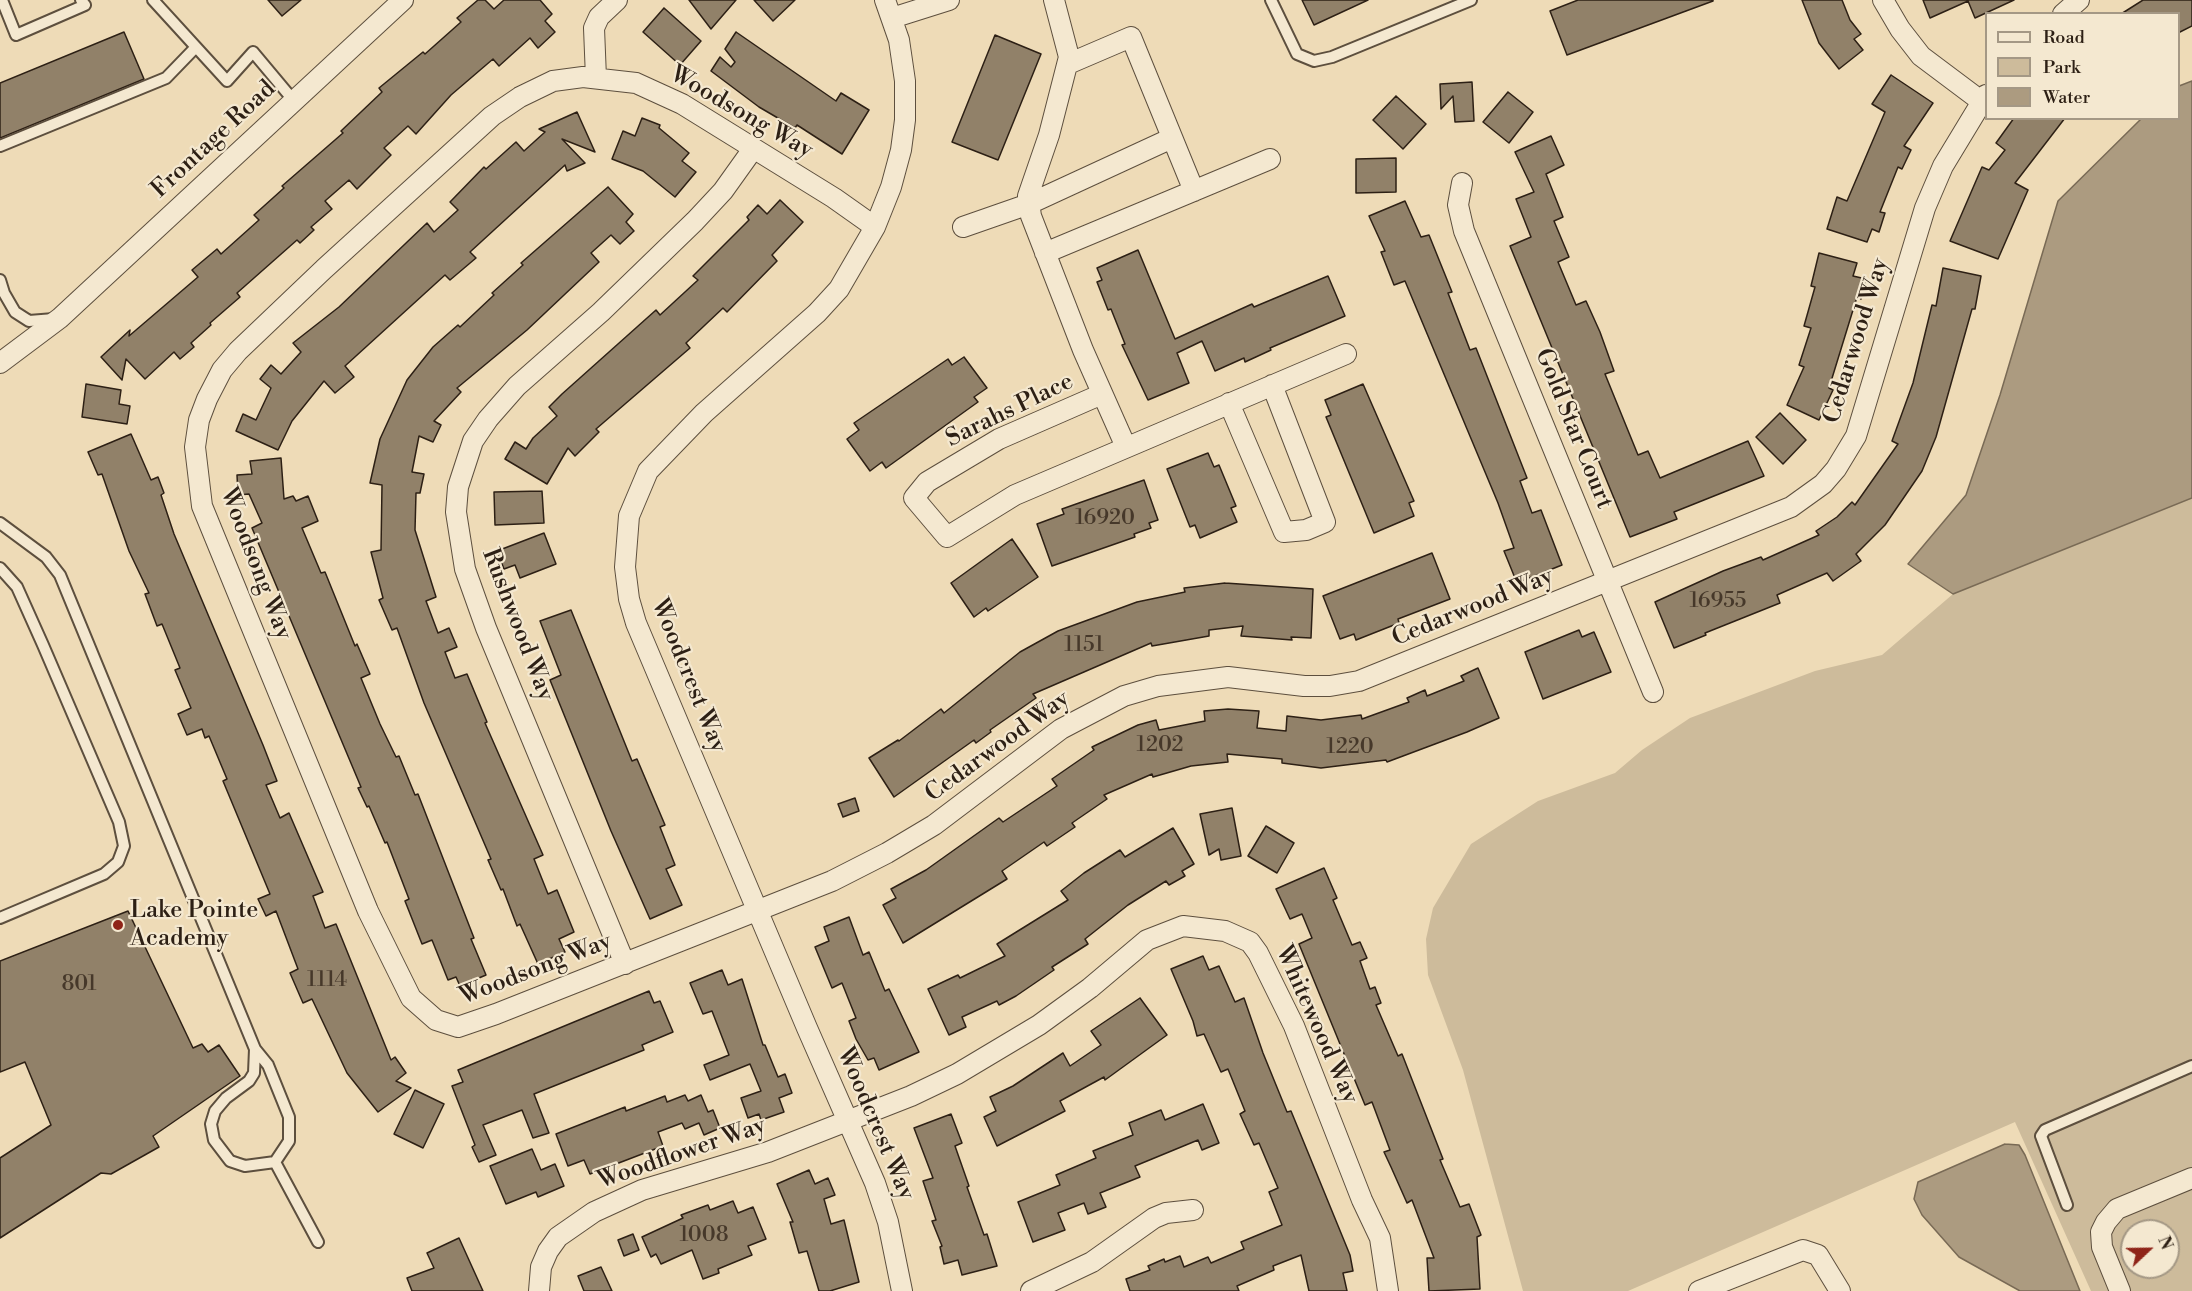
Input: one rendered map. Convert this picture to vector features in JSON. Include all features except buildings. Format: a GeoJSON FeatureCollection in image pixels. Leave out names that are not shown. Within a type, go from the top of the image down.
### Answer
{"type":"FeatureCollection","features":[{"type":"Feature","properties":{"kind":"street","name":"Frontage Road"},"geometry":{"type":"LineString","coordinates":[[0,363],[60,318],[403,0]]}},
{"type":"Feature","properties":{"kind":"street"},"geometry":{"type":"LineString","coordinates":[[596,78],[594,28],[599,17],[617,0]]}},
{"type":"Feature","properties":{"kind":"street"},"geometry":{"type":"LineString","coordinates":[[889,9],[949,0]]}},
{"type":"Feature","properties":{"kind":"street"},"geometry":{"type":"LineString","coordinates":[[1029,204],[1028,196],[1049,135],[1069,57],[1054,0]]}},
{"type":"Feature","properties":{"kind":"street"},"geometry":{"type":"LineString","coordinates":[[1883,0],[1900,29],[1922,56],[1984,98]]}},
{"type":"Feature","properties":{"kind":"street"},"geometry":{"type":"LineString","coordinates":[[2065,12],[2079,0]]}},
{"type":"Feature","properties":{"kind":"street","name":"Woodcrest Way"},"geometry":{"type":"LineString","coordinates":[[889,9],[899,40],[905,81],[905,120],[901,150],[891,187],[875,227],[839,289],[818,313],[663,453],[639,486],[629,516],[625,567],[629,599],[636,622],[882,1202],[902,1291]]}},
{"type":"Feature","properties":{"kind":"street"},"geometry":{"type":"LineString","coordinates":[[1068,64],[1131,37],[1194,191]]}},
{"type":"Feature","properties":{"kind":"street","name":"Woodsong Way"},"geometry":{"type":"LineString","coordinates":[[758,912],[458,1027],[436,1020],[411,998],[368,911],[202,506],[195,447],[199,420],[222,370],[238,351],[324,269],[502,108],[553,81],[583,77],[636,83],[682,104],[834,198],[875,227]]}},
{"type":"Feature","properties":{"kind":"street","name":"Cedarwood Way"},"geometry":{"type":"LineString","coordinates":[[758,912],[832,881],[887,853],[934,825],[1061,729],[1124,696],[1158,686],[1216,678],[1264,679],[1304,686],[1330,686],[1359,681],[1771,517],[1808,496],[1836,469],[1852,445],[1863,419],[1917,231],[1933,187],[1954,146],[1984,98]]}},
{"type":"Feature","properties":{"kind":"street"},"geometry":{"type":"LineString","coordinates":[[963,227],[1029,204],[1172,138]]}},
{"type":"Feature","properties":{"kind":"street","name":"Rushwood Way"},"geometry":{"type":"LineString","coordinates":[[625,964],[486,628],[465,569],[458,532],[458,487],[473,441],[495,411],[517,386],[601,312],[695,221],[723,191],[753,149]]}},
{"type":"Feature","properties":{"kind":"street"},"geometry":{"type":"LineString","coordinates":[[1046,253],[1270,159]]}},
{"type":"Feature","properties":{"kind":"street","name":"Gold Star Court"},"geometry":{"type":"LineString","coordinates":[[1462,183],[1458,205],[1464,231],[1653,692]]}},
{"type":"Feature","properties":{"kind":"street","name":"Sarahs Place"},"geometry":{"type":"LineString","coordinates":[[1029,204],[1102,394],[1126,447]]}},
{"type":"Feature","properties":{"kind":"street","name":"Sarahs Place"},"geometry":{"type":"LineString","coordinates":[[1102,394],[999,439],[927,482],[914,498],[947,537],[1014,495],[1346,354]]}},
{"type":"Feature","properties":{"kind":"street"},"geometry":{"type":"LineString","coordinates":[[1229,403],[1284,532],[1306,530],[1325,522],[1272,385]]}},
{"type":"Feature","properties":{"kind":"street","name":"Whitewood Way"},"geometry":{"type":"LineString","coordinates":[[849,1120],[911,1096],[957,1074],[1002,1048],[1090,988],[1147,940],[1183,926],[1225,931],[1250,942],[1258,953],[1294,1026],[1380,1238],[1388,1291]]}},
{"type":"Feature","properties":{"kind":"street","name":"Woodflower Way"},"geometry":{"type":"LineString","coordinates":[[539,1291],[541,1267],[548,1251],[558,1238],[594,1212],[642,1190],[768,1152],[849,1120]]}},
{"type":"Feature","properties":{"kind":"street"},"geometry":{"type":"LineString","coordinates":[[2120,1291],[2102,1247],[2101,1232],[2117,1209],[2192,1178]]}},
{"type":"Feature","properties":{"kind":"street"},"geometry":{"type":"LineString","coordinates":[[1031,1291],[1092,1262],[1154,1218],[1166,1213],[1193,1210]]}},
{"type":"Feature","properties":{"kind":"street"},"geometry":{"type":"LineString","coordinates":[[1699,1291],[1803,1250],[1818,1255],[1840,1291]]}},
{"type":"Feature","properties":{"kind":"lane"},"geometry":{"type":"LineString","coordinates":[[2,0],[16,35],[85,5],[81,0]]}},
{"type":"Feature","properties":{"kind":"lane"},"geometry":{"type":"LineString","coordinates":[[153,0],[227,81],[254,51],[294,101]]}},
{"type":"Feature","properties":{"kind":"lane"},"geometry":{"type":"LineString","coordinates":[[1271,0],[1297,54],[1314,61],[1332,57],[1471,0]]}},
{"type":"Feature","properties":{"kind":"lane"},"geometry":{"type":"LineString","coordinates":[[0,146],[166,78],[196,47]]}},
{"type":"Feature","properties":{"kind":"lane"},"geometry":{"type":"LineString","coordinates":[[0,280],[4,293],[15,312],[22,317],[29,321],[60,318]]}},
{"type":"Feature","properties":{"kind":"lane"},"geometry":{"type":"LineString","coordinates":[[0,523],[46,558],[60,575],[255,1049],[268,1065],[290,1117],[289,1141],[275,1162],[245,1166],[230,1161],[214,1140],[211,1124],[215,1111],[226,1098],[249,1081],[254,1074],[255,1049]]}},
{"type":"Feature","properties":{"kind":"lane"},"geometry":{"type":"LineString","coordinates":[[0,568],[21,597],[119,822],[124,846],[118,862],[104,874],[0,918]]}},
{"type":"Feature","properties":{"kind":"lane"},"geometry":{"type":"LineString","coordinates":[[2067,1205],[2041,1136],[2045,1130],[2192,1066]]}},
{"type":"Feature","properties":{"kind":"lane"},"geometry":{"type":"LineString","coordinates":[[275,1162],[318,1242]]}},
{"type":"Feature","properties":{"kind":"green space"},"geometry":{"type":"Polygon","coordinates":[[[2192,498],[2192,1291],[2091,1291],[2015,1122],[1628,1291],[1523,1291],[1463,1070],[1428,975],[1426,939],[1433,908],[1471,844],[1538,801],[1615,773],[1642,750],[1690,718],[1815,671],[1882,655],[1953,594],[2192,498]]]}},
{"type":"Feature","properties":{"kind":"water"},"geometry":{"type":"Polygon","coordinates":[[[2192,81],[2192,498],[1953,594],[1908,564],[1966,495],[2000,395],[2058,201],[2140,120],[2180,120],[2180,86],[2192,81]]]}},
{"type":"Feature","properties":{"kind":"water"},"geometry":{"type":"Polygon","coordinates":[[[2005,1144],[2019,1145],[2025,1155],[2080,1291],[2020,1291],[1959,1257],[1922,1215],[1914,1199],[1918,1182],[2005,1144]]]}},
{"type":"Feature","properties":{"kind":"place","name":"Lake Pointe Academy"},"geometry":{"type":"Point","coordinates":[118,925]}}]}
